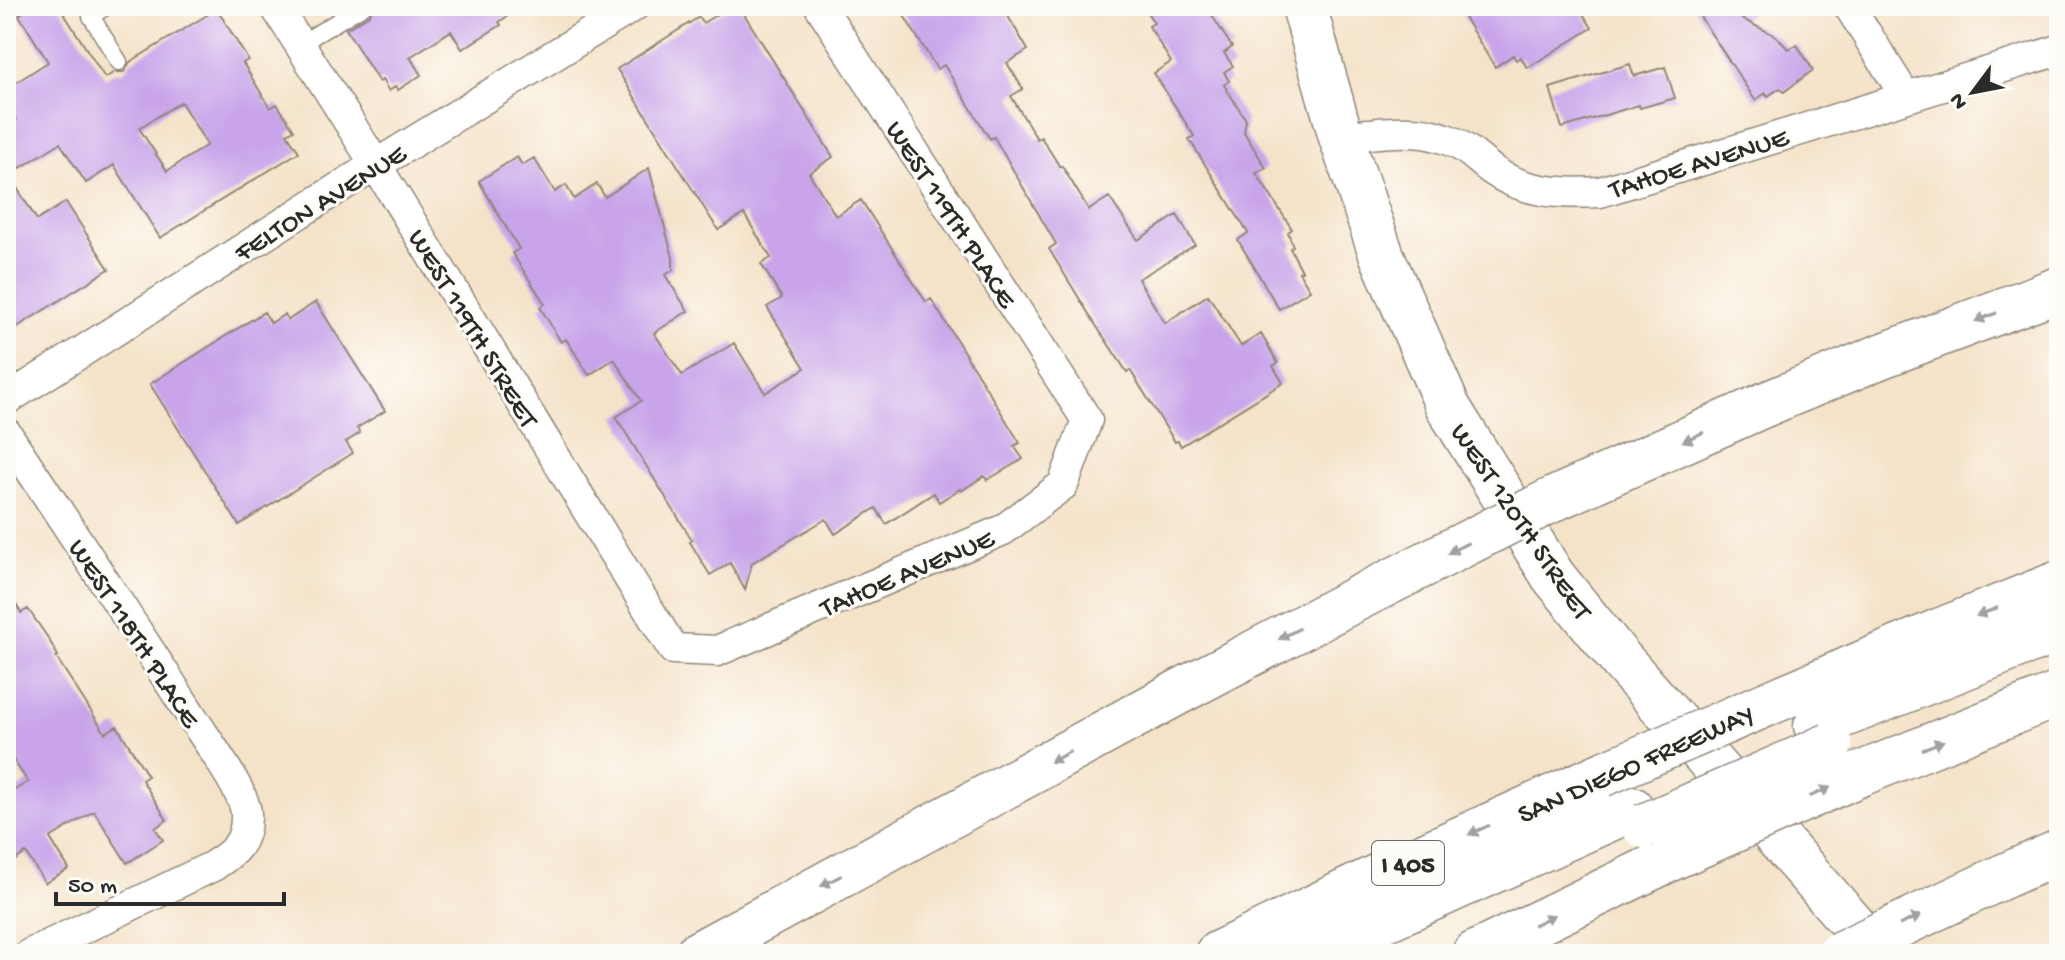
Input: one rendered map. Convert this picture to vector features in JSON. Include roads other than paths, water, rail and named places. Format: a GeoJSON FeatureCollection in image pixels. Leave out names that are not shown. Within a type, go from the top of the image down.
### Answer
{"type":"FeatureCollection","features":[{"type":"Feature","properties":{"kind":"main road","name":"WEST 120TH STREET"},"geometry":{"type":"LineString","coordinates":[[1304,6],[1341,137],[1382,256],[1448,407],[1553,576],[1622,661],[1879,954]]}},
{"type":"Feature","properties":{"kind":"main road"},"geometry":{"type":"LineString","coordinates":[[703,950],[1358,598],[1556,498],[1879,357],[2059,289]]}},
{"type":"Feature","properties":{"kind":"main road","name":"SAN DIEGO FREEWAY"},"geometry":{"type":"LineString","coordinates":[[1474,954],[1649,831],[1824,735],[1941,630],[2059,583]]}},
{"type":"Feature","properties":{"kind":"main road"},"geometry":{"type":"LineString","coordinates":[[1377,954],[1466,905],[1649,831],[1824,735],[2059,630]]}},
{"type":"Feature","properties":{"kind":"main road"},"geometry":{"type":"LineString","coordinates":[[1824,735],[2059,652]]}},
{"type":"Feature","properties":{"kind":"main road","name":"SAN DIEGO FREEWAY"},"geometry":{"type":"LineString","coordinates":[[1217,954],[1376,877],[1601,775],[2059,694]]}},
{"type":"Feature","properties":{"kind":"main road"},"geometry":{"type":"LineString","coordinates":[[1308,954],[1649,831]]}},
{"type":"Feature","properties":{"kind":"main road"},"geometry":{"type":"LineString","coordinates":[[1839,954],[2059,852]]}},
{"type":"Feature","properties":{"kind":"street","name":"WEST 119TH STREET"},"geometry":{"type":"LineString","coordinates":[[275,6],[377,164],[673,649]]}},
{"type":"Feature","properties":{"kind":"street","name":"FELTON AVENUE"},"geometry":{"type":"LineString","coordinates":[[6,400],[377,164],[634,6]]}},
{"type":"Feature","properties":{"kind":"street","name":"WEST 119TH PLACE"},"geometry":{"type":"LineString","coordinates":[[820,6],[1087,420]]}},
{"type":"Feature","properties":{"kind":"street"},"geometry":{"type":"LineString","coordinates":[[1849,6],[1906,97]]}},
{"type":"Feature","properties":{"kind":"street","name":"TAHOE AVENUE"},"geometry":{"type":"LineString","coordinates":[[1341,137],[1408,132],[1443,137],[1470,150],[1494,171],[1528,188],[1562,194],[1600,192],[2059,50]]}},
{"type":"Feature","properties":{"kind":"street","name":"TAHOE AVENUE"},"geometry":{"type":"LineString","coordinates":[[673,649],[717,651],[1003,530],[1063,485],[1087,420]]}},
{"type":"Feature","properties":{"kind":"street","name":"WEST 118TH PLACE"},"geometry":{"type":"LineString","coordinates":[[6,433],[234,784],[246,810],[243,838],[234,852],[213,866],[30,954]]}},
{"type":"Feature","properties":{"kind":"lane"},"geometry":{"type":"LineString","coordinates":[[107,6],[91,16],[119,62]]}},
{"type":"Feature","properties":{"kind":"lane"},"geometry":{"type":"LineString","coordinates":[[300,44],[363,6]]}}]}
